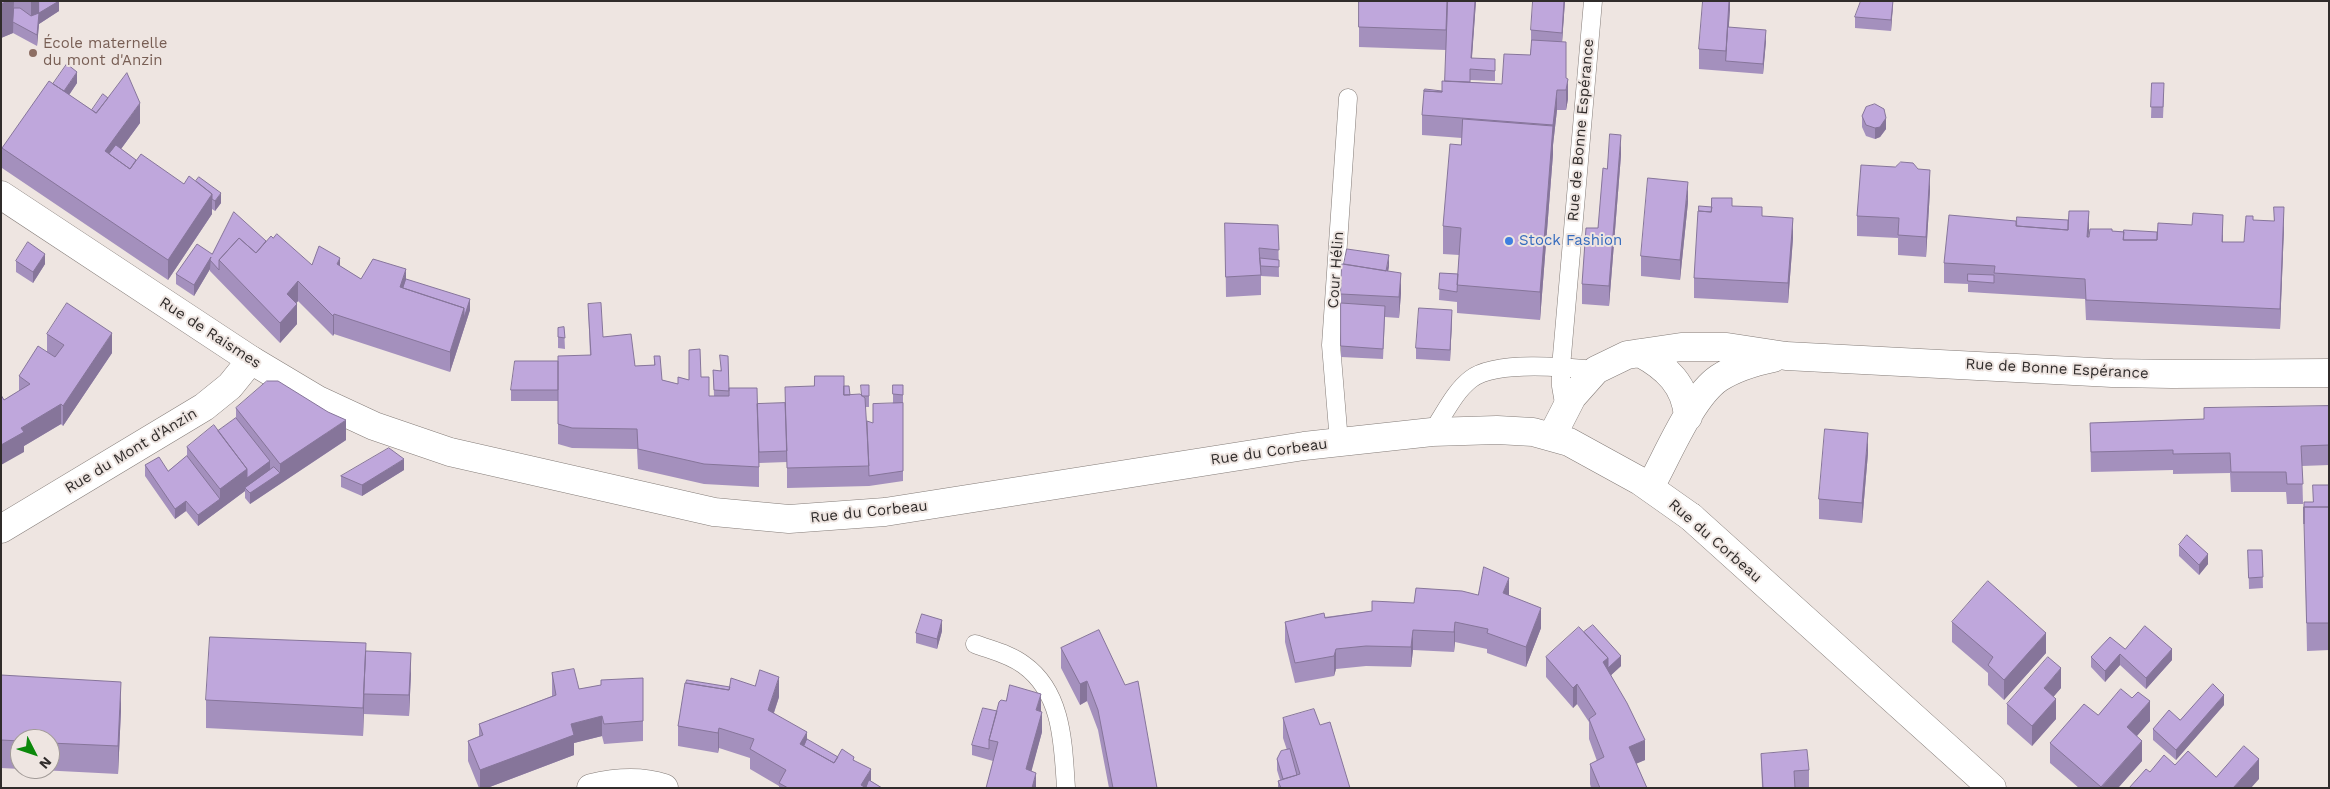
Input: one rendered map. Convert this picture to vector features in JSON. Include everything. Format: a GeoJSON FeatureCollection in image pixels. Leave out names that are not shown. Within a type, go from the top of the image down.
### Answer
{"type":"FeatureCollection","features":[{"type":"Feature","properties":{"kind":"street","name":"Rue de Raismes"},"geometry":{"type":"LineString","coordinates":[[1,195],[251,360],[337,409],[374,426],[432,447]]}},
{"type":"Feature","properties":{"kind":"street","name":"Rue de Bonne Espérance"},"geometry":{"type":"LineString","coordinates":[[1552,436],[1565,409],[1579,387],[1596,370],[1617,359],[1640,353],[1681,347],[1726,347],[1786,356],[2172,374],[2329,373]]}},
{"type":"Feature","properties":{"kind":"street"},"geometry":{"type":"LineString","coordinates":[[1640,353],[1662,366],[1674,379],[1684,395],[1688,417]]}},
{"type":"Feature","properties":{"kind":"street","name":"Rue de Bonne Espérance"},"geometry":{"type":"LineString","coordinates":[[1650,488],[1702,394],[1718,378],[1756,361],[1786,356]]}},
{"type":"Feature","properties":{"kind":"street","name":"Rue du Mont d'Anzin"},"geometry":{"type":"LineString","coordinates":[[1,529],[204,406],[230,386],[251,360]]}},
{"type":"Feature","properties":{"kind":"street","name":"Rue du Corbeau"},"geometry":{"type":"LineString","coordinates":[[432,447],[714,512],[789,519],[908,509],[1339,442],[1432,432],[1523,431],[1552,436],[1584,448],[1650,488],[1691,517],[1992,788]]}},
{"type":"Feature","properties":{"kind":"street"},"geometry":{"type":"LineString","coordinates":[[591,788],[621,782],[644,783],[664,788]]}},
{"type":"Feature","properties":{"kind":"lane","name":"Rue de Bonne Espérance"},"geometry":{"type":"LineString","coordinates":[[1565,409],[1561,386],[1561,366],[1593,1]]}},
{"type":"Feature","properties":{"kind":"lane","name":"Cour Hélin"},"geometry":{"type":"LineString","coordinates":[[1339,442],[1331,345],[1348,98]]}},
{"type":"Feature","properties":{"kind":"lane"},"geometry":{"type":"LineString","coordinates":[[1432,432],[1462,386],[1479,374],[1496,368],[1561,366],[1596,370]]}},
{"type":"Feature","properties":{"kind":"lane"},"geometry":{"type":"LineString","coordinates":[[975,644],[1014,658],[1025,665],[1037,676],[1047,691],[1055,707],[1063,739],[1066,788]]}},
{"type":"Feature","properties":{"kind":"building"},"geometry":{"type":"Polygon","coordinates":[[[39,1],[59,1],[39,13],[39,1]]]}},
{"type":"Feature","properties":{"kind":"building"},"geometry":{"type":"Polygon","coordinates":[[[1359,1],[1447,1],[1446,30],[1359,27],[1359,1]]]}},
{"type":"Feature","properties":{"kind":"building"},"geometry":{"type":"Polygon","coordinates":[[[1448,1],[1475,1],[1471,58],[1495,59],[1495,71],[1470,69],[1470,82],[1445,81],[1448,1]]]}},
{"type":"Feature","properties":{"kind":"building"},"geometry":{"type":"Polygon","coordinates":[[[1533,1],[1564,1],[1562,33],[1531,30],[1533,1]]]}},
{"type":"Feature","properties":{"kind":"building"},"geometry":{"type":"Polygon","coordinates":[[[1703,1],[1729,1],[1726,51],[1699,49],[1703,1]]]}},
{"type":"Feature","properties":{"kind":"building"},"geometry":{"type":"Polygon","coordinates":[[[1861,1],[1893,1],[1891,20],[1855,17],[1861,1]]]}},
{"type":"Feature","properties":{"kind":"building"},"geometry":{"type":"Polygon","coordinates":[[[14,8],[20,8],[31,16],[39,13],[37,35],[13,22],[14,8]]]}},
{"type":"Feature","properties":{"kind":"building"},"geometry":{"type":"Polygon","coordinates":[[[1728,27],[1766,30],[1763,64],[1726,61],[1728,27]]]}},
{"type":"Feature","properties":{"kind":"building"},"geometry":{"type":"Polygon","coordinates":[[[1532,40],[1566,42],[1566,78],[1568,79],[1566,90],[1557,90],[1553,125],[1422,115],[1424,91],[1442,92],[1442,81],[1502,84],[1504,54],[1530,55],[1532,40]]]}},
{"type":"Feature","properties":{"kind":"building"},"geometry":{"type":"Polygon","coordinates":[[[67,64],[77,72],[64,91],[53,84],[67,64]]]}},
{"type":"Feature","properties":{"kind":"building"},"geometry":{"type":"Polygon","coordinates":[[[127,73],[140,103],[105,151],[130,169],[141,154],[184,184],[189,176],[212,194],[168,260],[2,148],[49,81],[96,113],[127,73]]]}},
{"type":"Feature","properties":{"kind":"building"},"geometry":{"type":"Polygon","coordinates":[[[2152,83],[2164,83],[2163,107],[2151,107],[2152,83]]]}},
{"type":"Feature","properties":{"kind":"building"},"geometry":{"type":"Polygon","coordinates":[[[1425,89],[1442,91],[1442,92],[1424,91],[1425,89]]]}},
{"type":"Feature","properties":{"kind":"building"},"geometry":{"type":"Polygon","coordinates":[[[103,94],[108,98],[96,113],[92,110],[103,94]]]}},
{"type":"Feature","properties":{"kind":"building"},"geometry":{"type":"Polygon","coordinates":[[[1875,104],[1884,109],[1886,118],[1880,127],[1875,128],[1866,125],[1862,116],[1866,107],[1875,104]]]}},
{"type":"Feature","properties":{"kind":"building"},"geometry":{"type":"Polygon","coordinates":[[[1463,119],[1553,126],[1540,292],[1457,285],[1461,228],[1443,226],[1450,144],[1461,145],[1463,119]]]}},
{"type":"Feature","properties":{"kind":"building"},"geometry":{"type":"Polygon","coordinates":[[[1610,134],[1621,135],[1609,286],[1582,284],[1586,228],[1598,228],[1603,168],[1607,169],[1610,134]]]}},
{"type":"Feature","properties":{"kind":"building"},"geometry":{"type":"Polygon","coordinates":[[[116,145],[136,160],[130,169],[109,154],[116,145]]]}},
{"type":"Feature","properties":{"kind":"building"},"geometry":{"type":"Polygon","coordinates":[[[1901,162],[1913,163],[1918,169],[1930,170],[1926,237],[1898,235],[1899,218],[1857,216],[1861,165],[1895,167],[1901,162]]]}},
{"type":"Feature","properties":{"kind":"building"},"geometry":{"type":"Polygon","coordinates":[[[199,177],[221,193],[215,201],[212,199],[212,194],[196,181],[199,177]]]}},
{"type":"Feature","properties":{"kind":"building"},"geometry":{"type":"Polygon","coordinates":[[[1648,178],[1688,182],[1680,260],[1641,256],[1648,178]]]}},
{"type":"Feature","properties":{"kind":"building"},"geometry":{"type":"Polygon","coordinates":[[[1712,198],[1732,198],[1732,206],[1762,207],[1762,216],[1793,218],[1788,283],[1694,278],[1698,211],[1711,212],[1712,198]]]}},
{"type":"Feature","properties":{"kind":"building"},"geometry":{"type":"Polygon","coordinates":[[[1699,206],[1712,207],[1711,212],[1699,211],[1699,206]]]}},
{"type":"Feature","properties":{"kind":"building"},"geometry":{"type":"Polygon","coordinates":[[[2274,207],[2284,207],[2280,309],[2086,300],[2085,279],[1994,273],[1995,266],[1944,263],[1949,215],[2016,221],[2016,226],[2068,230],[2069,211],[2089,211],[2087,237],[2089,237],[2090,229],[2112,229],[2112,231],[2124,232],[2123,240],[2157,240],[2158,223],[2192,225],[2193,213],[2223,215],[2222,242],[2244,242],[2246,216],[2253,216],[2253,220],[2274,221],[2274,207]]]}},
{"type":"Feature","properties":{"kind":"building"},"geometry":{"type":"Polygon","coordinates":[[[234,212],[266,241],[256,253],[239,238],[219,260],[219,270],[210,260],[211,257],[194,285],[176,274],[197,244],[212,254],[234,212]]]}},
{"type":"Feature","properties":{"kind":"building"},"geometry":{"type":"Polygon","coordinates":[[[2017,217],[2068,220],[2068,230],[2017,226],[2017,217]]]}},
{"type":"Feature","properties":{"kind":"building"},"geometry":{"type":"Polygon","coordinates":[[[1225,223],[1278,225],[1279,250],[1259,248],[1261,275],[1226,277],[1225,223]]]}},
{"type":"Feature","properties":{"kind":"building"},"geometry":{"type":"Polygon","coordinates":[[[2124,230],[2157,232],[2157,240],[2124,240],[2124,230]]]}},
{"type":"Feature","properties":{"kind":"building"},"geometry":{"type":"Polygon","coordinates":[[[277,234],[312,265],[319,246],[340,258],[337,264],[361,279],[373,259],[406,269],[400,287],[464,308],[450,352],[334,314],[333,316],[298,281],[287,294],[297,304],[280,323],[219,260],[239,238],[256,253],[271,236],[273,238],[277,234]]]}},
{"type":"Feature","properties":{"kind":"building"},"geometry":{"type":"Polygon","coordinates":[[[28,242],[45,254],[33,272],[16,261],[28,242]]]}},
{"type":"Feature","properties":{"kind":"building"},"geometry":{"type":"Polygon","coordinates":[[[1347,249],[1389,255],[1386,271],[1344,264],[1347,249]]]}},
{"type":"Feature","properties":{"kind":"building"},"geometry":{"type":"Polygon","coordinates":[[[1260,258],[1279,260],[1279,267],[1261,266],[1260,258]]]}},
{"type":"Feature","properties":{"kind":"building"},"geometry":{"type":"Polygon","coordinates":[[[1342,264],[1401,273],[1399,297],[1341,294],[1342,264]]]}},
{"type":"Feature","properties":{"kind":"building"},"geometry":{"type":"Polygon","coordinates":[[[1440,273],[1458,274],[1457,292],[1439,289],[1440,273]]]}},
{"type":"Feature","properties":{"kind":"building"},"geometry":{"type":"Polygon","coordinates":[[[1968,274],[1994,275],[1994,283],[1968,281],[1968,274]]]}},
{"type":"Feature","properties":{"kind":"building"},"geometry":{"type":"Polygon","coordinates":[[[406,279],[470,299],[464,318],[464,308],[403,288],[406,279]]]}},
{"type":"Feature","properties":{"kind":"building"},"geometry":{"type":"Polygon","coordinates":[[[67,303],[112,333],[63,406],[61,404],[21,428],[24,432],[1,445],[1,395],[4,400],[30,384],[19,376],[38,346],[55,357],[64,345],[47,334],[67,303]]]}},
{"type":"Feature","properties":{"kind":"building"},"geometry":{"type":"Polygon","coordinates":[[[601,303],[603,337],[631,334],[635,366],[655,365],[654,356],[660,356],[662,380],[678,384],[678,377],[689,380],[689,350],[700,349],[701,377],[709,377],[709,396],[729,396],[729,388],[757,388],[759,467],[704,464],[638,449],[637,429],[572,428],[558,424],[558,356],[591,355],[588,304],[601,303]]]}},
{"type":"Feature","properties":{"kind":"building"},"geometry":{"type":"Polygon","coordinates":[[[1341,303],[1385,306],[1383,349],[1341,346],[1341,303]]]}},
{"type":"Feature","properties":{"kind":"building"},"geometry":{"type":"Polygon","coordinates":[[[1419,308],[1452,310],[1450,350],[1416,348],[1419,308]]]}},
{"type":"Feature","properties":{"kind":"building"},"geometry":{"type":"Polygon","coordinates":[[[564,327],[565,338],[558,337],[558,328],[564,327]]]}},
{"type":"Feature","properties":{"kind":"building"},"geometry":{"type":"Polygon","coordinates":[[[720,355],[728,356],[729,391],[714,390],[713,370],[721,371],[720,355]]]}},
{"type":"Feature","properties":{"kind":"building"},"geometry":{"type":"Polygon","coordinates":[[[515,361],[558,361],[558,390],[511,390],[515,361]]]}},
{"type":"Feature","properties":{"kind":"building"},"geometry":{"type":"Polygon","coordinates":[[[815,376],[844,376],[844,395],[860,394],[865,398],[869,466],[787,468],[785,387],[814,386],[815,376]]]}},
{"type":"Feature","properties":{"kind":"building"},"geometry":{"type":"Polygon","coordinates":[[[267,381],[278,381],[328,412],[346,420],[280,464],[236,408],[267,381]]]}},
{"type":"Feature","properties":{"kind":"building"},"geometry":{"type":"Polygon","coordinates":[[[861,385],[869,385],[869,396],[862,396],[861,385]]]}},
{"type":"Feature","properties":{"kind":"building"},"geometry":{"type":"Polygon","coordinates":[[[893,385],[903,385],[903,395],[893,394],[893,385]]]}},
{"type":"Feature","properties":{"kind":"building"},"geometry":{"type":"Polygon","coordinates":[[[844,386],[849,386],[850,395],[844,395],[844,386]]]}},
{"type":"Feature","properties":{"kind":"building"},"geometry":{"type":"Polygon","coordinates":[[[785,403],[787,451],[759,452],[757,404],[785,403]]]}},
{"type":"Feature","properties":{"kind":"building"},"geometry":{"type":"Polygon","coordinates":[[[903,403],[903,471],[869,476],[867,421],[873,423],[873,404],[903,403]]]}},
{"type":"Feature","properties":{"kind":"building"},"geometry":{"type":"Polygon","coordinates":[[[2329,406],[2329,445],[2301,446],[2303,484],[2287,484],[2286,472],[2231,472],[2230,453],[2173,454],[2173,450],[2091,452],[2090,423],[2204,419],[2204,408],[2329,406]]]}},
{"type":"Feature","properties":{"kind":"building"},"geometry":{"type":"Polygon","coordinates":[[[236,418],[270,461],[247,478],[247,469],[218,431],[236,418]]]}},
{"type":"Feature","properties":{"kind":"building"},"geometry":{"type":"Polygon","coordinates":[[[214,425],[247,469],[220,489],[187,447],[214,425]]]}},
{"type":"Feature","properties":{"kind":"building"},"geometry":{"type":"Polygon","coordinates":[[[1825,429],[1868,433],[1862,503],[1819,499],[1825,429]]]}},
{"type":"Feature","properties":{"kind":"building"},"geometry":{"type":"Polygon","coordinates":[[[389,448],[404,459],[362,485],[341,476],[389,448]]]}},
{"type":"Feature","properties":{"kind":"building"},"geometry":{"type":"Polygon","coordinates":[[[187,456],[220,499],[198,515],[186,501],[175,509],[145,465],[159,457],[168,471],[187,456]]]}},
{"type":"Feature","properties":{"kind":"building"},"geometry":{"type":"Polygon","coordinates":[[[274,467],[280,473],[250,493],[245,488],[274,467]]]}},
{"type":"Feature","properties":{"kind":"building"},"geometry":{"type":"Polygon","coordinates":[[[2313,485],[2329,485],[2329,507],[2304,507],[2304,502],[2313,502],[2313,485]]]}},
{"type":"Feature","properties":{"kind":"building"},"geometry":{"type":"Polygon","coordinates":[[[2304,507],[2329,507],[2329,623],[2307,623],[2304,507]]]}},
{"type":"Feature","properties":{"kind":"building"},"geometry":{"type":"Polygon","coordinates":[[[2187,535],[2208,554],[2199,565],[2179,545],[2187,535]]]}},
{"type":"Feature","properties":{"kind":"building"},"geometry":{"type":"Polygon","coordinates":[[[2248,550],[2262,550],[2263,577],[2249,578],[2248,550]]]}},
{"type":"Feature","properties":{"kind":"building"},"geometry":{"type":"Polygon","coordinates":[[[1484,567],[1509,578],[1503,593],[1541,608],[1526,647],[1487,633],[1488,629],[1455,622],[1454,632],[1413,630],[1411,647],[1366,646],[1336,649],[1334,656],[1295,663],[1285,622],[1324,613],[1325,618],[1372,611],[1372,601],[1414,603],[1416,588],[1462,591],[1478,595],[1484,567]]]}},
{"type":"Feature","properties":{"kind":"building"},"geometry":{"type":"Polygon","coordinates":[[[1988,581],[2046,633],[2004,680],[1988,665],[1993,657],[1952,622],[1988,581]]]}},
{"type":"Feature","properties":{"kind":"building"},"geometry":{"type":"Polygon","coordinates":[[[922,614],[942,620],[937,639],[916,633],[922,614]]]}},
{"type":"Feature","properties":{"kind":"building"},"geometry":{"type":"Polygon","coordinates":[[[1593,625],[1621,656],[1608,668],[1608,658],[1584,632],[1593,625]]]}},
{"type":"Feature","properties":{"kind":"building"},"geometry":{"type":"Polygon","coordinates":[[[2145,626],[2172,649],[2146,678],[2120,654],[2105,671],[2091,657],[2110,637],[2125,649],[2145,626]]]}},
{"type":"Feature","properties":{"kind":"building"},"geometry":{"type":"Polygon","coordinates":[[[1579,627],[1608,658],[1603,662],[1627,703],[1645,740],[1629,747],[1647,788],[1600,788],[1590,764],[1604,757],[1589,719],[1596,714],[1577,684],[1573,688],[1546,657],[1579,627]]]}},
{"type":"Feature","properties":{"kind":"building"},"geometry":{"type":"Polygon","coordinates":[[[1099,630],[1125,685],[1138,681],[1157,788],[1113,788],[1098,710],[1087,681],[1080,684],[1061,648],[1099,630]]]}},
{"type":"Feature","properties":{"kind":"building"},"geometry":{"type":"Polygon","coordinates":[[[210,637],[366,643],[363,708],[206,700],[210,637]]]}},
{"type":"Feature","properties":{"kind":"building"},"geometry":{"type":"Polygon","coordinates":[[[366,651],[411,653],[409,695],[364,694],[366,651]]]}},
{"type":"Feature","properties":{"kind":"building"},"geometry":{"type":"Polygon","coordinates":[[[2048,657],[2061,668],[2044,688],[2056,699],[2032,726],[2007,704],[2048,657]]]}},
{"type":"Feature","properties":{"kind":"building"},"geometry":{"type":"Polygon","coordinates":[[[574,669],[579,689],[601,685],[601,680],[643,678],[643,721],[604,724],[602,716],[571,724],[574,735],[480,770],[468,741],[483,735],[479,724],[556,695],[552,673],[574,669]]]}},
{"type":"Feature","properties":{"kind":"building"},"geometry":{"type":"Polygon","coordinates":[[[760,670],[779,677],[768,710],[807,732],[800,744],[834,763],[842,749],[854,757],[853,760],[871,769],[861,785],[866,788],[788,788],[779,783],[786,770],[750,749],[754,739],[719,728],[718,733],[678,726],[685,683],[729,690],[731,678],[755,686],[760,670]]]}},
{"type":"Feature","properties":{"kind":"building"},"geometry":{"type":"Polygon","coordinates":[[[1,675],[121,682],[118,746],[60,743],[60,729],[10,729],[10,740],[1,740],[1,675]]]}},
{"type":"Feature","properties":{"kind":"building"},"geometry":{"type":"Polygon","coordinates":[[[687,680],[730,687],[729,690],[686,683],[687,680]]]}},
{"type":"Feature","properties":{"kind":"building"},"geometry":{"type":"Polygon","coordinates":[[[2213,684],[2224,695],[2176,750],[2153,729],[2169,710],[2180,720],[2213,684]]]}},
{"type":"Feature","properties":{"kind":"building"},"geometry":{"type":"Polygon","coordinates":[[[1010,685],[1041,694],[1036,710],[1042,712],[1026,769],[1036,773],[1032,788],[986,788],[998,742],[989,740],[999,702],[1001,700],[1006,701],[1010,685]]]}},
{"type":"Feature","properties":{"kind":"building"},"geometry":{"type":"Polygon","coordinates":[[[2121,689],[2132,698],[2138,692],[2150,701],[2127,727],[2142,741],[2101,787],[2050,743],[2084,704],[2098,715],[2121,689]]]}},
{"type":"Feature","properties":{"kind":"building"},"geometry":{"type":"Polygon","coordinates":[[[983,708],[997,711],[989,740],[989,749],[972,745],[983,708]]]}},
{"type":"Feature","properties":{"kind":"building"},"geometry":{"type":"Polygon","coordinates":[[[1314,709],[1320,725],[1330,722],[1350,788],[1281,788],[1278,781],[1300,774],[1283,718],[1314,709]]]}},
{"type":"Feature","properties":{"kind":"building"},"geometry":{"type":"Polygon","coordinates":[[[807,739],[838,757],[834,763],[804,746],[807,739]]]}},
{"type":"Feature","properties":{"kind":"building"},"geometry":{"type":"Polygon","coordinates":[[[2244,746],[2259,759],[2233,788],[2129,788],[2146,769],[2150,772],[2164,755],[2175,765],[2188,751],[2216,777],[2244,746]]]}},
{"type":"Feature","properties":{"kind":"building"},"geometry":{"type":"Polygon","coordinates":[[[1290,749],[1297,775],[1283,779],[1277,759],[1281,751],[1290,749]]]}},
{"type":"Feature","properties":{"kind":"building"},"geometry":{"type":"Polygon","coordinates":[[[1807,750],[1809,770],[1794,771],[1795,788],[1763,788],[1761,754],[1807,750]]]}},
{"type":"Feature","properties":{"kind":"building"},"geometry":{"type":"Polygon","coordinates":[[[869,780],[882,788],[866,788],[869,780]]]}},
{"type":"Feature","properties":{"kind":"place","name":"École maternelle du mont d'Anzin"},"geometry":{"type":"Point","coordinates":[33,53]}},
{"type":"Feature","properties":{"kind":"place","name":"Stock Fashion"},"geometry":{"type":"Point","coordinates":[1509,241]}}]}
